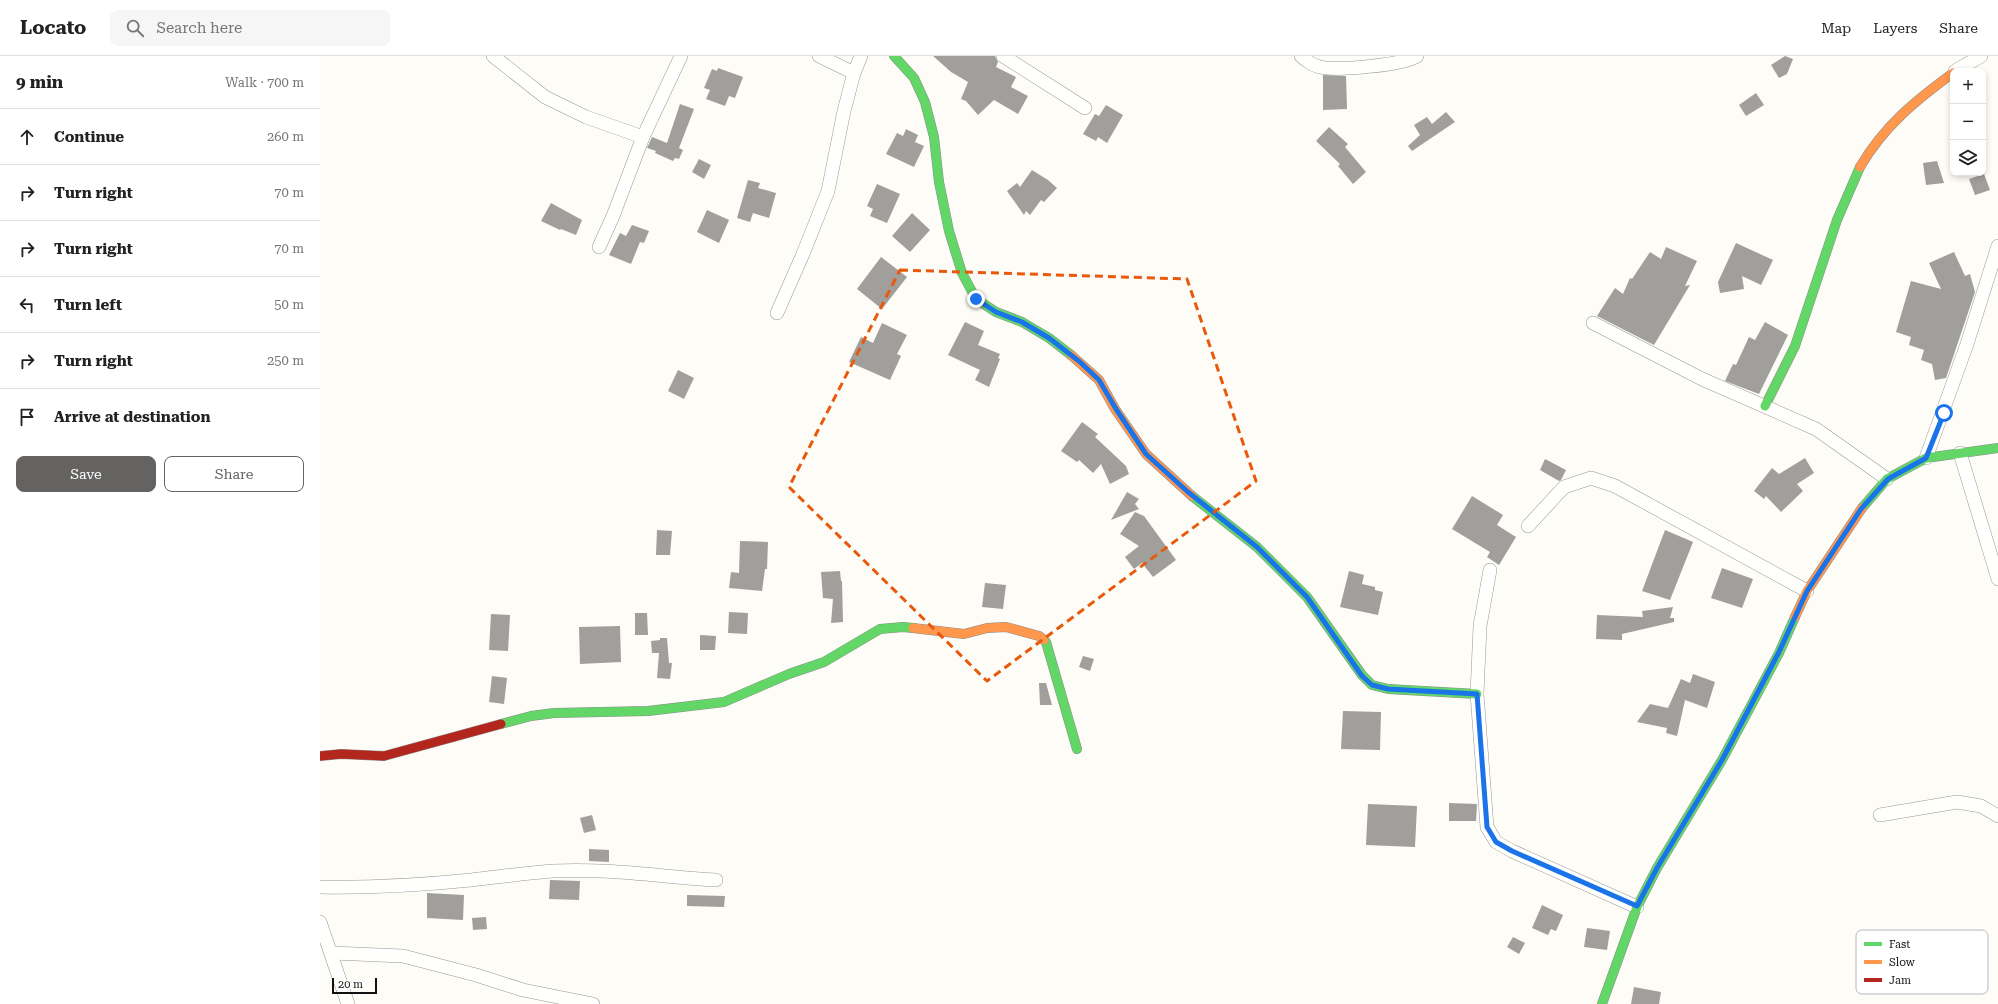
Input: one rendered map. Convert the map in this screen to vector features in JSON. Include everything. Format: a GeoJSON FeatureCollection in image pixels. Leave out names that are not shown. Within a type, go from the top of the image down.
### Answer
{"type":"FeatureCollection","features":[{"type":"Feature","properties":{"kind":"street"},"geometry":{"type":"LineString","coordinates":[[493,56],[545,97],[586,117],[643,137]]}},
{"type":"Feature","properties":{"kind":"street"},"geometry":{"type":"LineString","coordinates":[[599,247],[613,216],[643,137],[681,56]]}},
{"type":"Feature","properties":{"kind":"street"},"geometry":{"type":"LineString","coordinates":[[819,56],[854,73]]}},
{"type":"Feature","properties":{"kind":"street"},"geometry":{"type":"LineString","coordinates":[[777,313],[803,254],[828,191],[844,111],[854,73],[861,56]]}},
{"type":"Feature","properties":{"kind":"street"},"geometry":{"type":"LineString","coordinates":[[894,56],[914,78],[925,102],[934,137],[939,182],[949,231],[962,273],[976,299],[996,312],[1022,322],[1049,338],[1080,362],[1099,380],[1146,454],[1188,492],[1257,547],[1307,597],[1362,676],[1372,685],[1388,689],[1477,694]]}},
{"type":"Feature","properties":{"kind":"street"},"geometry":{"type":"LineString","coordinates":[[1003,56],[1085,108]]}},
{"type":"Feature","properties":{"kind":"street"},"geometry":{"type":"LineString","coordinates":[[1301,56],[1318,67],[1349,69],[1388,63],[1417,56]]}},
{"type":"Feature","properties":{"kind":"street"},"geometry":{"type":"LineString","coordinates":[[1961,68],[1981,56]]}},
{"type":"Feature","properties":{"kind":"street"},"geometry":{"type":"LineString","coordinates":[[1765,406],[1795,346],[1845,198],[1871,148],[1895,121],[1931,89],[1950,75]]}},
{"type":"Feature","properties":{"kind":"street"},"geometry":{"type":"LineString","coordinates":[[1926,458],[1953,385],[1998,246]]}},
{"type":"Feature","properties":{"kind":"street"},"geometry":{"type":"LineString","coordinates":[[1593,323],[1702,379],[1816,429],[1888,479]]}},
{"type":"Feature","properties":{"kind":"street"},"geometry":{"type":"LineString","coordinates":[[1602,1004],[1637,906],[1657,868],[1722,760],[1779,652],[1807,591],[1861,509],[1888,479],[1926,458],[1998,448]]}},
{"type":"Feature","properties":{"kind":"street"},"geometry":{"type":"LineString","coordinates":[[1960,454],[1998,579]]}},
{"type":"Feature","properties":{"kind":"street"},"geometry":{"type":"LineString","coordinates":[[1528,526],[1564,487],[1591,478],[1615,486],[1807,591]]}},
{"type":"Feature","properties":{"kind":"street"},"geometry":{"type":"LineString","coordinates":[[1490,570],[1480,626],[1477,694],[1487,827],[1496,842],[1518,854],[1637,906]]}},
{"type":"Feature","properties":{"kind":"street"},"geometry":{"type":"LineString","coordinates":[[320,756],[341,754],[384,756],[531,716],[554,713],[648,711],[724,702],[789,674],[824,662],[880,630],[903,627],[964,634],[987,628],[1006,627],[1039,636],[1046,642],[1077,749]]}},
{"type":"Feature","properties":{"kind":"street"},"geometry":{"type":"LineString","coordinates":[[1880,815],[1957,802],[1981,806],[1998,816]]}},
{"type":"Feature","properties":{"kind":"street"},"geometry":{"type":"LineString","coordinates":[[320,888],[361,888],[410,885],[473,880],[514,874],[578,870],[716,880]]}},
{"type":"Feature","properties":{"kind":"street"},"geometry":{"type":"LineString","coordinates":[[320,922],[332,953],[348,1004]]}},
{"type":"Feature","properties":{"kind":"street"},"geometry":{"type":"LineString","coordinates":[[332,953],[403,956],[476,975],[523,990],[593,1004]]}},
{"type":"Feature","properties":{"kind":"highlighted area"},"geometry":{"type":"Polygon","coordinates":[[[900,270],[1187,279],[1256,481],[987,681],[789,487],[900,270]]]}},
{"type":"Feature","properties":{"kind":"building"},"geometry":{"type":"Polygon","coordinates":[[[933,56],[995,56],[998,62],[996,67],[1016,77],[1011,87],[1028,96],[1018,114],[994,100],[978,115],[966,101],[961,99],[968,82],[951,72],[933,56]]]}},
{"type":"Feature","properties":{"kind":"building"},"geometry":{"type":"Polygon","coordinates":[[[1785,56],[1793,59],[1787,74],[1779,78],[1771,65],[1785,56]]]}},
{"type":"Feature","properties":{"kind":"building"},"geometry":{"type":"Polygon","coordinates":[[[718,68],[743,77],[735,98],[729,96],[725,106],[706,99],[710,90],[704,88],[712,69],[717,71],[718,68]]]}},
{"type":"Feature","properties":{"kind":"building"},"geometry":{"type":"Polygon","coordinates":[[[1323,75],[1346,76],[1347,109],[1323,110],[1323,75]]]}},
{"type":"Feature","properties":{"kind":"building"},"geometry":{"type":"Polygon","coordinates":[[[1756,93],[1764,105],[1746,116],[1739,105],[1756,93]]]}},
{"type":"Feature","properties":{"kind":"building"},"geometry":{"type":"Polygon","coordinates":[[[680,104],[694,109],[679,148],[683,150],[679,159],[675,158],[673,161],[655,153],[656,151],[647,148],[652,137],[667,143],[680,104]]]}},
{"type":"Feature","properties":{"kind":"building"},"geometry":{"type":"Polygon","coordinates":[[[1106,105],[1123,115],[1107,143],[1098,137],[1096,141],[1083,134],[1095,114],[1099,116],[1106,105]]]}},
{"type":"Feature","properties":{"kind":"building"},"geometry":{"type":"Polygon","coordinates":[[[1446,112],[1455,122],[1412,151],[1408,146],[1420,135],[1414,125],[1427,117],[1432,124],[1446,112]]]}},
{"type":"Feature","properties":{"kind":"building"},"geometry":{"type":"Polygon","coordinates":[[[1329,127],[1348,144],[1345,147],[1366,172],[1353,184],[1338,166],[1340,164],[1316,141],[1329,127]]]}},
{"type":"Feature","properties":{"kind":"building"},"geometry":{"type":"Polygon","coordinates":[[[906,129],[918,135],[915,142],[924,146],[914,167],[886,154],[897,133],[903,136],[906,129]]]}},
{"type":"Feature","properties":{"kind":"building"},"geometry":{"type":"Polygon","coordinates":[[[699,159],[711,165],[704,179],[692,172],[699,159]]]}},
{"type":"Feature","properties":{"kind":"building"},"geometry":{"type":"Polygon","coordinates":[[[1937,161],[1944,183],[1926,185],[1923,163],[1937,161]]]}},
{"type":"Feature","properties":{"kind":"building"},"geometry":{"type":"Polygon","coordinates":[[[1032,170],[1048,180],[1057,188],[1044,202],[1041,200],[1030,215],[1026,211],[1024,215],[1007,191],[1017,183],[1020,187],[1032,170]]]}},
{"type":"Feature","properties":{"kind":"building"},"geometry":{"type":"Polygon","coordinates":[[[1978,176],[1985,176],[1990,190],[1975,195],[1969,179],[1978,176]]]}},
{"type":"Feature","properties":{"kind":"building"},"geometry":{"type":"Polygon","coordinates":[[[748,180],[760,183],[758,188],[776,193],[769,218],[753,213],[750,222],[737,218],[748,180]]]}},
{"type":"Feature","properties":{"kind":"building"},"geometry":{"type":"Polygon","coordinates":[[[877,184],[900,194],[887,223],[870,216],[873,209],[867,206],[877,184]]]}},
{"type":"Feature","properties":{"kind":"building"},"geometry":{"type":"Polygon","coordinates":[[[551,203],[582,220],[576,235],[561,229],[560,230],[541,221],[551,203]]]}},
{"type":"Feature","properties":{"kind":"building"},"geometry":{"type":"Polygon","coordinates":[[[707,210],[729,220],[719,243],[697,232],[707,210]]]}},
{"type":"Feature","properties":{"kind":"building"},"geometry":{"type":"Polygon","coordinates":[[[912,213],[930,230],[910,252],[892,236],[912,213]]]}},
{"type":"Feature","properties":{"kind":"building"},"geometry":{"type":"Polygon","coordinates":[[[632,225],[649,231],[644,243],[640,242],[631,264],[609,255],[620,233],[626,236],[632,225]]]}},
{"type":"Feature","properties":{"kind":"building"},"geometry":{"type":"Polygon","coordinates":[[[1736,243],[1773,260],[1761,285],[1742,276],[1744,289],[1720,293],[1718,282],[1736,243]]]}},
{"type":"Feature","properties":{"kind":"building"},"geometry":{"type":"Polygon","coordinates":[[[1666,247],[1697,261],[1685,286],[1690,285],[1654,345],[1597,316],[1615,288],[1623,294],[1630,278],[1632,279],[1650,252],[1661,259],[1666,247]]]}},
{"type":"Feature","properties":{"kind":"building"},"geometry":{"type":"Polygon","coordinates":[[[1954,252],[1965,276],[1970,274],[1975,292],[1946,378],[1935,380],[1932,364],[1921,360],[1924,350],[1909,345],[1911,337],[1896,332],[1911,281],[1941,289],[1929,263],[1954,252]]]}},
{"type":"Feature","properties":{"kind":"building"},"geometry":{"type":"Polygon","coordinates":[[[881,257],[907,277],[882,309],[857,289],[881,257]]]}},
{"type":"Feature","properties":{"kind":"building"},"geometry":{"type":"Polygon","coordinates":[[[965,322],[984,331],[978,345],[1000,354],[998,358],[1000,359],[989,387],[975,380],[980,370],[948,355],[965,322]]]}},
{"type":"Feature","properties":{"kind":"building"},"geometry":{"type":"Polygon","coordinates":[[[1765,322],[1788,335],[1759,394],[1725,381],[1733,364],[1736,365],[1749,337],[1755,340],[1765,322]]]}},
{"type":"Feature","properties":{"kind":"building"},"geometry":{"type":"Polygon","coordinates":[[[882,323],[907,335],[897,354],[901,356],[890,380],[849,362],[861,337],[873,343],[882,323]]]}},
{"type":"Feature","properties":{"kind":"building"},"geometry":{"type":"Polygon","coordinates":[[[678,370],[694,378],[684,399],[668,391],[678,370]]]}},
{"type":"Feature","properties":{"kind":"building"},"geometry":{"type":"Polygon","coordinates":[[[1082,422],[1098,434],[1095,437],[1126,466],[1129,474],[1110,484],[1101,464],[1093,473],[1079,460],[1077,462],[1061,451],[1082,422]]]}},
{"type":"Feature","properties":{"kind":"building"},"geometry":{"type":"Polygon","coordinates":[[[1805,458],[1814,473],[1797,484],[1803,491],[1781,512],[1766,496],[1764,499],[1754,491],[1772,468],[1779,474],[1805,458]]]}},
{"type":"Feature","properties":{"kind":"building"},"geometry":{"type":"Polygon","coordinates":[[[1545,459],[1566,470],[1561,480],[1559,481],[1540,470],[1545,459]]]}},
{"type":"Feature","properties":{"kind":"building"},"geometry":{"type":"Polygon","coordinates":[[[1127,492],[1139,499],[1135,504],[1139,509],[1111,520],[1127,492]]]}},
{"type":"Feature","properties":{"kind":"building"},"geometry":{"type":"Polygon","coordinates":[[[1472,496],[1503,515],[1497,525],[1516,537],[1499,565],[1487,557],[1490,552],[1452,529],[1472,496]]]}},
{"type":"Feature","properties":{"kind":"building"},"geometry":{"type":"Polygon","coordinates":[[[1135,512],[1144,516],[1176,560],[1153,577],[1142,563],[1134,569],[1125,557],[1139,546],[1120,534],[1135,512]]]}},
{"type":"Feature","properties":{"kind":"building"},"geometry":{"type":"Polygon","coordinates":[[[657,530],[672,531],[670,555],[656,555],[657,530]]]}},
{"type":"Feature","properties":{"kind":"building"},"geometry":{"type":"Polygon","coordinates":[[[1665,530],[1693,542],[1670,600],[1642,591],[1665,530]]]}},
{"type":"Feature","properties":{"kind":"building"},"geometry":{"type":"Polygon","coordinates":[[[740,541],[768,542],[767,569],[765,569],[762,591],[729,588],[731,572],[739,573],[740,541]]]}},
{"type":"Feature","properties":{"kind":"building"},"geometry":{"type":"Polygon","coordinates":[[[1722,568],[1753,579],[1742,608],[1711,598],[1722,568]]]}},
{"type":"Feature","properties":{"kind":"building"},"geometry":{"type":"Polygon","coordinates":[[[840,571],[842,581],[843,622],[831,623],[833,599],[823,598],[821,572],[840,571]]]}},
{"type":"Feature","properties":{"kind":"building"},"geometry":{"type":"Polygon","coordinates":[[[1349,571],[1364,575],[1362,584],[1375,587],[1375,590],[1383,592],[1378,615],[1340,607],[1349,571]]]}},
{"type":"Feature","properties":{"kind":"building"},"geometry":{"type":"Polygon","coordinates":[[[985,583],[1006,585],[1003,609],[982,607],[985,583]]]}},
{"type":"Feature","properties":{"kind":"building"},"geometry":{"type":"Polygon","coordinates":[[[1673,607],[1670,618],[1674,618],[1674,622],[1622,634],[1622,640],[1596,639],[1597,615],[1643,617],[1642,611],[1673,607]]]}},
{"type":"Feature","properties":{"kind":"building"},"geometry":{"type":"Polygon","coordinates":[[[729,612],[748,613],[747,634],[728,633],[729,612]]]}},
{"type":"Feature","properties":{"kind":"building"},"geometry":{"type":"Polygon","coordinates":[[[635,613],[647,613],[648,635],[635,635],[635,613]]]}},
{"type":"Feature","properties":{"kind":"building"},"geometry":{"type":"Polygon","coordinates":[[[491,614],[510,615],[508,651],[489,650],[491,614]]]}},
{"type":"Feature","properties":{"kind":"building"},"geometry":{"type":"Polygon","coordinates":[[[620,626],[621,662],[580,664],[579,627],[620,626]]]}},
{"type":"Feature","properties":{"kind":"building"},"geometry":{"type":"Polygon","coordinates":[[[700,635],[716,636],[715,650],[700,650],[700,635]]]}},
{"type":"Feature","properties":{"kind":"building"},"geometry":{"type":"Polygon","coordinates":[[[660,638],[667,638],[669,663],[672,663],[670,679],[657,678],[659,653],[652,653],[651,641],[660,640],[660,638]]]}},
{"type":"Feature","properties":{"kind":"building"},"geometry":{"type":"Polygon","coordinates":[[[1083,656],[1094,659],[1090,671],[1079,667],[1083,656]]]}},
{"type":"Feature","properties":{"kind":"building"},"geometry":{"type":"Polygon","coordinates":[[[1693,674],[1715,682],[1707,708],[1685,700],[1677,736],[1666,733],[1667,728],[1637,722],[1650,704],[1668,708],[1681,679],[1690,683],[1693,674]]]}},
{"type":"Feature","properties":{"kind":"building"},"geometry":{"type":"Polygon","coordinates":[[[492,676],[507,678],[504,704],[489,702],[492,676]]]}},
{"type":"Feature","properties":{"kind":"building"},"geometry":{"type":"Polygon","coordinates":[[[1039,683],[1046,683],[1052,705],[1040,705],[1039,683]]]}},
{"type":"Feature","properties":{"kind":"building"},"geometry":{"type":"Polygon","coordinates":[[[1343,711],[1381,712],[1380,750],[1341,749],[1343,711]]]}},
{"type":"Feature","properties":{"kind":"building"},"geometry":{"type":"Polygon","coordinates":[[[1449,803],[1477,804],[1476,821],[1449,821],[1449,803]]]}},
{"type":"Feature","properties":{"kind":"building"},"geometry":{"type":"Polygon","coordinates":[[[1368,804],[1417,806],[1415,847],[1366,845],[1368,804]]]}},
{"type":"Feature","properties":{"kind":"building"},"geometry":{"type":"Polygon","coordinates":[[[592,815],[596,830],[584,833],[580,818],[592,815]]]}},
{"type":"Feature","properties":{"kind":"building"},"geometry":{"type":"Polygon","coordinates":[[[589,849],[609,850],[609,862],[589,861],[589,849]]]}},
{"type":"Feature","properties":{"kind":"building"},"geometry":{"type":"Polygon","coordinates":[[[550,880],[580,881],[579,900],[549,899],[550,880]]]}},
{"type":"Feature","properties":{"kind":"building"},"geometry":{"type":"Polygon","coordinates":[[[427,893],[464,895],[463,920],[427,918],[427,893]]]}},
{"type":"Feature","properties":{"kind":"building"},"geometry":{"type":"Polygon","coordinates":[[[687,895],[725,896],[724,907],[687,906],[687,895]]]}},
{"type":"Feature","properties":{"kind":"building"},"geometry":{"type":"Polygon","coordinates":[[[1542,905],[1563,915],[1556,931],[1551,929],[1548,935],[1532,928],[1542,905]]]}},
{"type":"Feature","properties":{"kind":"building"},"geometry":{"type":"Polygon","coordinates":[[[486,917],[487,929],[473,930],[472,918],[486,917]]]}},
{"type":"Feature","properties":{"kind":"building"},"geometry":{"type":"Polygon","coordinates":[[[1587,928],[1610,931],[1607,950],[1584,947],[1587,928]]]}},
{"type":"Feature","properties":{"kind":"building"},"geometry":{"type":"Polygon","coordinates":[[[1513,937],[1525,943],[1519,954],[1507,947],[1513,937]]]}},
{"type":"Feature","properties":{"kind":"building"},"geometry":{"type":"Polygon","coordinates":[[[1634,987],[1661,992],[1659,1004],[1631,1004],[1634,987]]]}},
{"type":"Feature","properties":{"kind":"traffic: fast"},"geometry":{"type":"LineString","coordinates":[[894,56],[914,78],[925,102],[934,137],[939,182],[949,231],[962,273],[976,299],[996,312],[1022,322],[1049,338],[1071,355]]}},
{"type":"Feature","properties":{"kind":"traffic: fast"},"geometry":{"type":"LineString","coordinates":[[1765,406],[1795,346],[1837,220],[1860,167]]}},
{"type":"Feature","properties":{"kind":"traffic: fast"},"geometry":{"type":"LineString","coordinates":[[1862,508],[1887,479],[1926,458],[1998,448]]}},
{"type":"Feature","properties":{"kind":"traffic: fast"},"geometry":{"type":"LineString","coordinates":[[1192,496],[1257,547],[1307,597],[1362,675],[1372,685],[1388,689],[1477,694]]}},
{"type":"Feature","properties":{"kind":"traffic: fast"},"geometry":{"type":"LineString","coordinates":[[1602,1004],[1637,907],[1657,868],[1722,760],[1779,653],[1795,617]]}},
{"type":"Feature","properties":{"kind":"traffic: fast"},"geometry":{"type":"LineString","coordinates":[[501,724],[531,716],[554,713],[648,711],[724,702],[789,674],[824,662],[880,629],[903,627],[913,628]]}},
{"type":"Feature","properties":{"kind":"traffic: fast"},"geometry":{"type":"LineString","coordinates":[[1044,640],[1046,642],[1077,749]]}},
{"type":"Feature","properties":{"kind":"traffic: slow"},"geometry":{"type":"LineString","coordinates":[[1860,167],[1879,139],[1901,115],[1950,75]]}},
{"type":"Feature","properties":{"kind":"traffic: slow"},"geometry":{"type":"LineString","coordinates":[[1071,355],[1099,380],[1115,409],[1146,454],[1192,496]]}},
{"type":"Feature","properties":{"kind":"traffic: slow"},"geometry":{"type":"LineString","coordinates":[[1795,617],[1807,591],[1862,508]]}},
{"type":"Feature","properties":{"kind":"traffic: slow"},"geometry":{"type":"LineString","coordinates":[[913,628],[964,634],[987,628],[1006,627],[1039,636],[1044,640]]}},
{"type":"Feature","properties":{"kind":"traffic: jam"},"geometry":{"type":"LineString","coordinates":[[320,756],[341,754],[384,756],[501,724]]}},
{"type":"Feature","properties":{"kind":"route"},"geometry":{"type":"LineString","coordinates":[[976,299],[996,312],[1022,322],[1049,338],[1080,362],[1099,380],[1146,454],[1188,492],[1257,547],[1307,597],[1362,676],[1372,685],[1388,689],[1477,694],[1487,827],[1496,842],[1531,860],[1637,906],[1657,868],[1722,760],[1779,652],[1807,591],[1856,519],[1861,509],[1888,479],[1926,458],[1944,413]]}}]}
